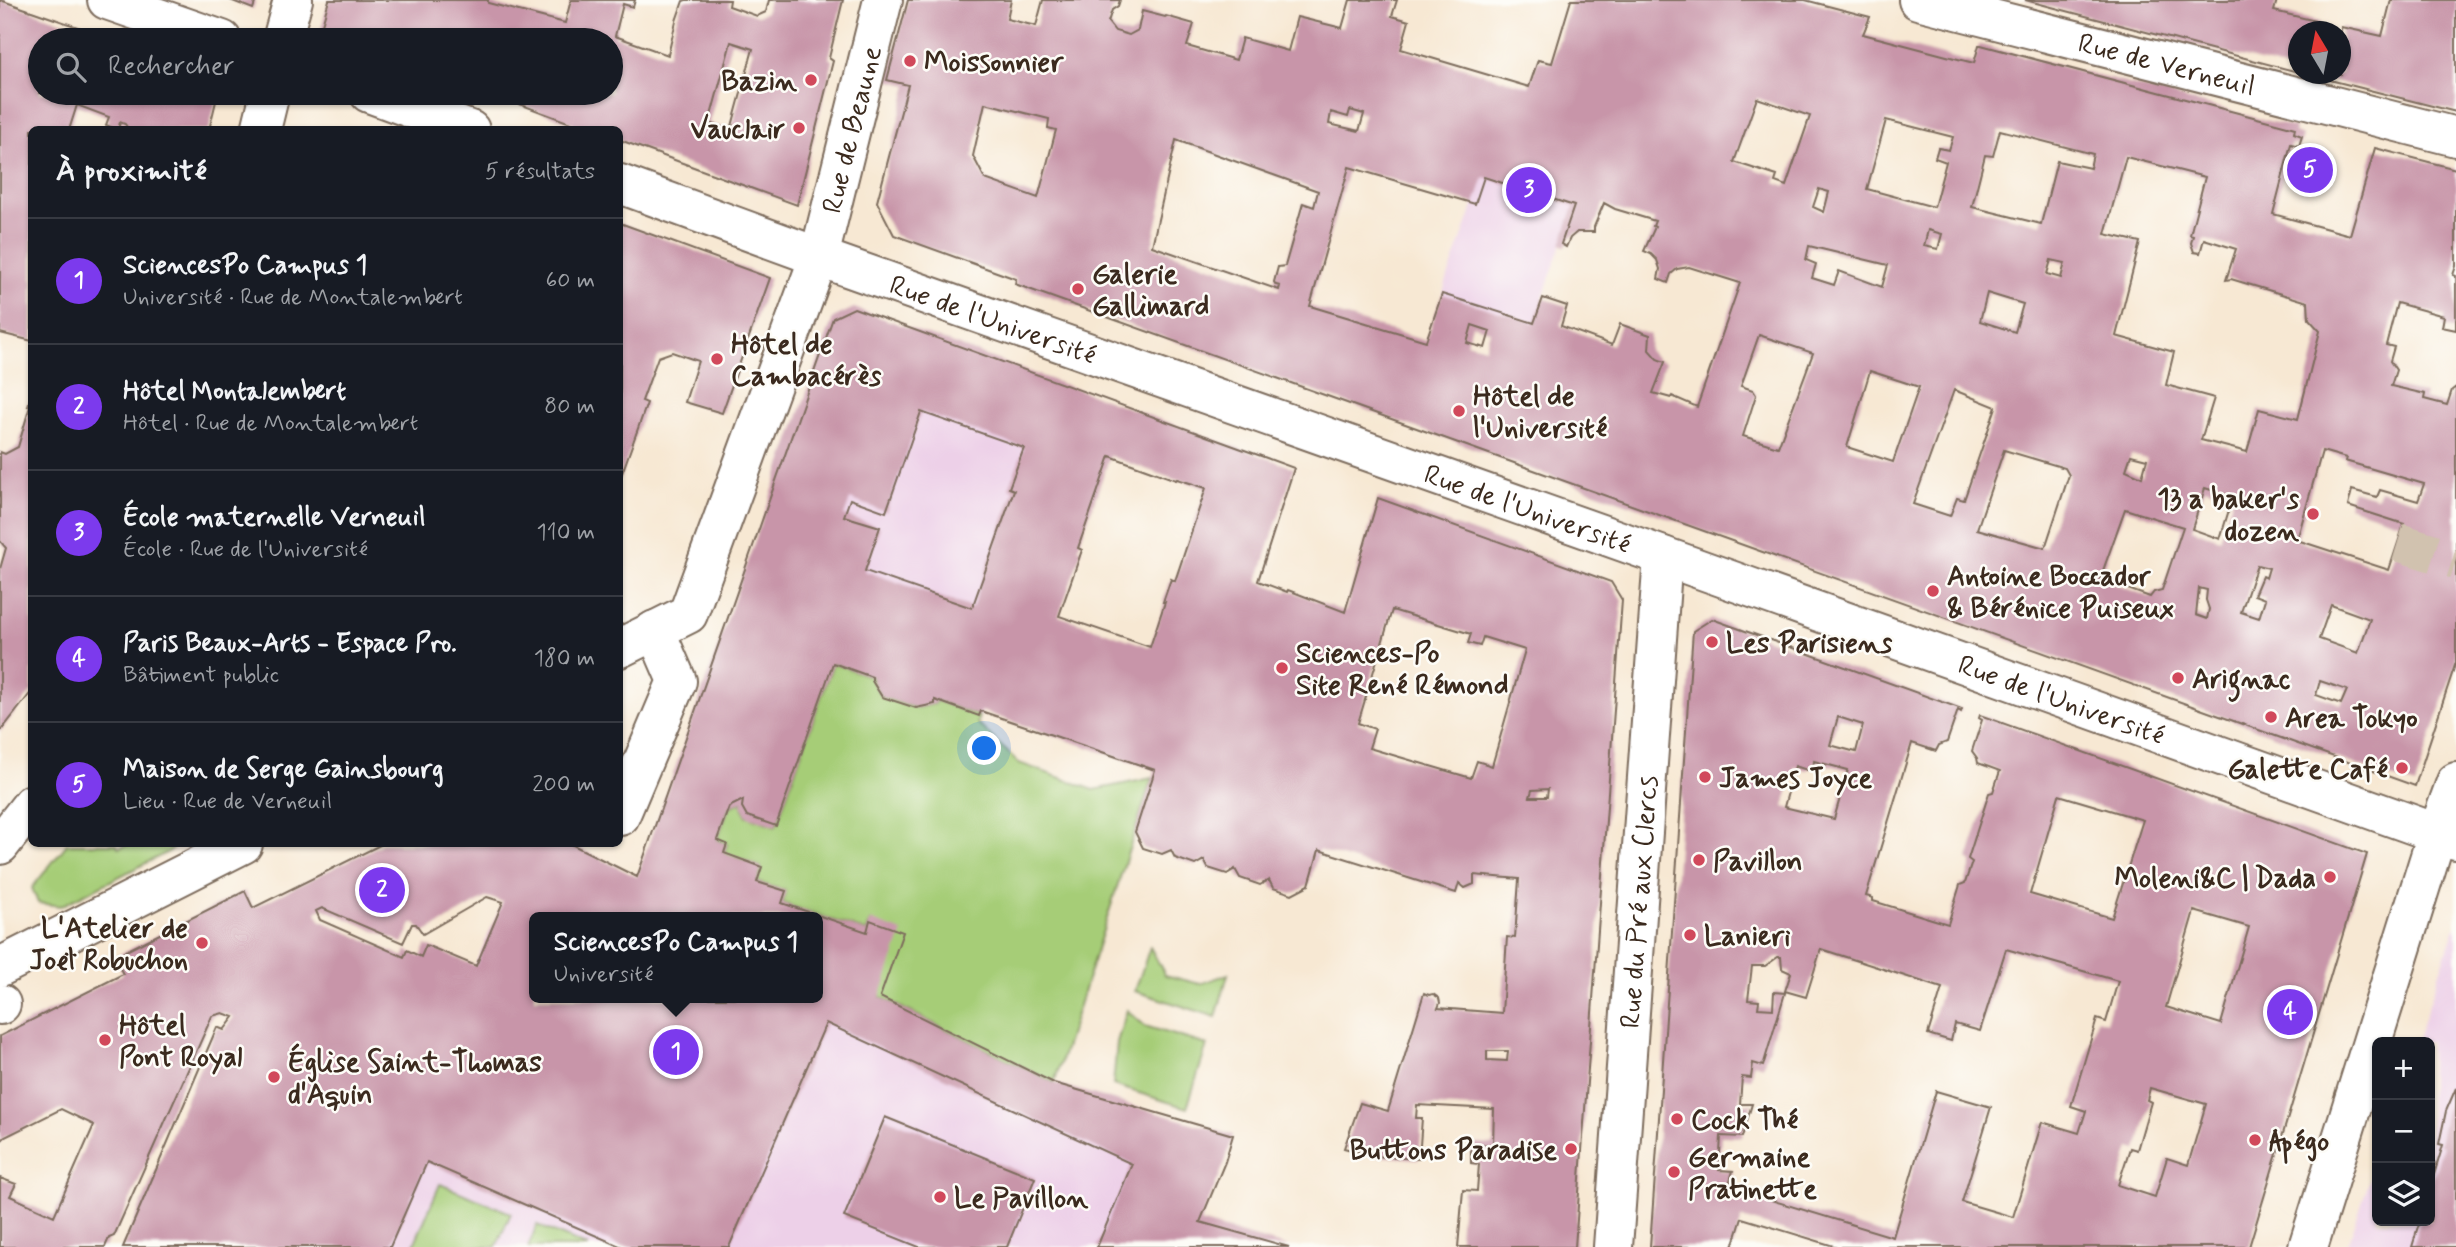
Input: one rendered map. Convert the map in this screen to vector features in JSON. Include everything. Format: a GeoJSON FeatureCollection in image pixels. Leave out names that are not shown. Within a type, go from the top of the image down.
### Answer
{"type":"FeatureCollection","features":[{"type":"Feature","properties":{"kind":"street"},"geometry":{"type":"LineString","coordinates":[[107,0],[188,28]]}},
{"type":"Feature","properties":{"kind":"street"},"geometry":{"type":"LineString","coordinates":[[285,28],[293,0]]}},
{"type":"Feature","properties":{"kind":"street","name":"Rue de Beaune"},"geometry":{"type":"LineString","coordinates":[[623,647],[688,614],[819,257],[883,0]]}},
{"type":"Feature","properties":{"kind":"street","name":"Rue de Verneuil"},"geometry":{"type":"LineString","coordinates":[[1918,0],[2456,138]]}},
{"type":"Feature","properties":{"kind":"street"},"geometry":{"type":"LineString","coordinates":[[262,126],[267,105]]}},
{"type":"Feature","properties":{"kind":"street"},"geometry":{"type":"LineString","coordinates":[[402,105],[459,126]]}},
{"type":"Feature","properties":{"kind":"street","name":"Rue de l'Université"},"geometry":{"type":"LineString","coordinates":[[623,185],[2446,837]]}},
{"type":"Feature","properties":{"kind":"street","name":"Rue du Pré aux Clercs"},"geometry":{"type":"LineString","coordinates":[[1612,1247],[1663,556]]}},
{"type":"Feature","properties":{"kind":"street"},"geometry":{"type":"LineString","coordinates":[[623,809],[677,681],[655,630]]}},
{"type":"Feature","properties":{"kind":"street"},"geometry":{"type":"LineString","coordinates":[[2308,1247],[2446,837],[2456,782]]}},
{"type":"Feature","properties":{"kind":"street"},"geometry":{"type":"LineString","coordinates":[[0,845],[28,809]]}},
{"type":"Feature","properties":{"kind":"street"},"geometry":{"type":"LineString","coordinates":[[0,992],[238,847]]}},
{"type":"Feature","properties":{"kind":"shaded area"},"geometry":{"type":"Polygon","coordinates":[[[1647,0],[1534,323],[1442,294],[1517,83],[1529,86],[1552,63],[1647,0]]]}},
{"type":"Feature","properties":{"kind":"shaded area"},"geometry":{"type":"Polygon","coordinates":[[[854,308],[1095,396],[880,996],[1054,1083],[1233,1135],[1225,1162],[1190,1247],[351,1247],[527,847],[573,847],[637,877],[833,318],[854,308]]]}},
{"type":"Feature","properties":{"kind":"shaded area"},"geometry":{"type":"Polygon","coordinates":[[[2456,925],[2456,1247],[2347,1247],[2372,1173],[2372,1226],[2435,1226],[2435,1037],[2418,1037],[2456,925]]]}},
{"type":"Feature","properties":{"kind":"green space"},"geometry":{"type":"Polygon","coordinates":[[[833,663],[872,677],[882,697],[916,708],[935,704],[935,700],[979,716],[977,723],[1019,763],[1094,790],[1152,778],[1054,1083],[880,997],[870,921],[867,932],[823,917],[823,912],[808,912],[782,903],[785,891],[757,882],[761,867],[724,853],[727,844],[717,840],[729,807],[744,801],[742,807],[747,816],[776,826],[833,663]]]}},
{"type":"Feature","properties":{"kind":"green space"},"geometry":{"type":"Polygon","coordinates":[[[65,847],[171,847],[172,850],[61,906],[38,903],[32,888],[65,847]]]}},
{"type":"Feature","properties":{"kind":"green space"},"geometry":{"type":"Polygon","coordinates":[[[1150,947],[1165,975],[1200,984],[1228,974],[1216,1017],[1135,991],[1150,947]]]}},
{"type":"Feature","properties":{"kind":"green space"},"geometry":{"type":"Polygon","coordinates":[[[1127,1010],[1145,1026],[1207,1045],[1187,1108],[1113,1085],[1117,1042],[1127,1010]]]}},
{"type":"Feature","properties":{"kind":"green space"},"geometry":{"type":"Polygon","coordinates":[[[440,1184],[511,1213],[496,1247],[413,1247],[440,1184]]]}},
{"type":"Feature","properties":{"kind":"green space"},"geometry":{"type":"Polygon","coordinates":[[[537,1225],[588,1247],[528,1247],[537,1225]]]}},
{"type":"Feature","properties":{"kind":"building"},"geometry":{"type":"Polygon","coordinates":[[[0,0],[80,28],[28,28],[28,105],[77,105],[70,126],[28,126],[28,340],[0,333],[0,0]]]}},
{"type":"Feature","properties":{"kind":"building"},"geometry":{"type":"Polygon","coordinates":[[[230,0],[256,0],[253,9],[230,0]]]}},
{"type":"Feature","properties":{"kind":"building"},"geometry":{"type":"Polygon","coordinates":[[[329,0],[488,0],[488,3],[565,23],[571,0],[635,0],[633,7],[623,4],[617,28],[321,28],[329,0]]]}},
{"type":"Feature","properties":{"kind":"building"},"geometry":{"type":"Polygon","coordinates":[[[730,0],[729,6],[757,16],[766,12],[769,0],[843,0],[829,58],[833,61],[797,205],[623,141],[623,126],[578,126],[522,105],[623,105],[623,39],[668,55],[683,1],[730,0]],[[731,42],[709,123],[731,130],[753,49],[731,42]]]}},
{"type":"Feature","properties":{"kind":"building"},"geometry":{"type":"Polygon","coordinates":[[[908,0],[1011,0],[1007,19],[1036,26],[1043,0],[1120,0],[1118,6],[1112,10],[1108,22],[1115,31],[1129,35],[1138,30],[1142,11],[1166,16],[1194,24],[1187,46],[1236,60],[1242,38],[1288,51],[1297,17],[1342,28],[1350,0],[1397,0],[1392,16],[1409,21],[1401,49],[1529,87],[1538,60],[1552,63],[1571,0],[1805,0],[1870,17],[1863,34],[1962,60],[1974,63],[1981,45],[2295,128],[2294,133],[2302,136],[2299,146],[2291,144],[2273,214],[2350,235],[2375,148],[2456,169],[2456,266],[2453,275],[2456,276],[2456,330],[2442,327],[2444,316],[2397,303],[2386,345],[2394,347],[2390,361],[2396,370],[2391,386],[2425,394],[2424,399],[2447,405],[2452,390],[2456,387],[2456,662],[2415,786],[1015,284],[1016,279],[894,235],[877,202],[908,85],[887,80],[908,0]],[[1757,98],[1734,162],[1777,176],[1775,182],[1786,186],[1810,116],[1757,98]],[[985,103],[973,156],[985,179],[1038,198],[1056,130],[1048,128],[1049,119],[985,103]],[[1350,110],[1348,117],[1331,112],[1329,124],[1359,131],[1364,114],[1350,110]],[[1886,120],[1867,189],[1934,207],[1946,162],[1935,158],[1938,148],[1949,150],[1953,137],[1886,120]],[[2000,130],[1993,156],[1985,155],[1972,207],[2041,224],[2057,161],[2090,168],[2093,154],[2000,130]],[[1176,140],[1152,246],[1279,290],[1280,286],[1274,282],[1278,267],[1285,266],[1303,203],[1314,207],[1318,191],[1176,140]],[[2126,157],[2105,234],[2140,242],[2116,336],[2174,352],[2166,385],[2214,398],[2201,440],[2247,452],[2259,409],[2298,419],[2320,331],[2309,319],[2308,302],[2231,279],[2226,280],[2236,249],[2204,239],[2200,253],[2194,252],[2191,243],[2193,236],[2190,235],[2205,177],[2126,157]],[[1349,167],[1310,306],[1426,341],[1442,294],[1534,323],[1543,298],[1567,306],[1561,326],[1612,345],[1620,324],[1650,335],[1649,350],[1657,359],[1665,362],[1653,393],[1671,398],[1672,396],[1697,407],[1740,283],[1689,267],[1677,269],[1671,274],[1668,283],[1658,279],[1660,269],[1657,260],[1644,251],[1655,221],[1604,203],[1594,232],[1577,232],[1566,247],[1561,244],[1574,206],[1484,177],[1475,204],[1349,167]],[[1819,189],[1813,207],[1824,212],[1829,192],[1819,189]],[[1928,230],[1924,246],[1938,249],[1942,234],[1928,230]],[[1809,246],[1806,260],[1816,264],[1812,278],[1834,285],[1839,271],[1882,287],[1888,265],[1809,246]],[[2051,260],[2047,274],[2061,278],[2065,263],[2051,260]],[[1987,293],[1980,321],[2015,332],[2023,304],[1987,293]],[[1472,325],[1467,343],[1485,348],[1490,331],[1472,325]],[[1759,335],[1741,386],[1753,390],[1756,395],[1743,436],[1778,447],[1813,353],[1759,335]],[[1870,371],[1847,447],[1893,462],[1919,387],[1870,371]],[[1954,390],[1913,504],[1950,516],[1957,498],[1964,500],[1996,407],[1954,390]],[[2004,450],[1977,529],[2045,548],[2069,475],[2065,468],[2004,450]],[[2322,451],[2297,540],[2389,570],[2404,524],[2348,506],[2352,490],[2377,497],[2380,490],[2418,501],[2424,484],[2345,461],[2346,458],[2322,451]],[[2131,455],[2126,470],[2142,477],[2147,459],[2131,455]],[[2205,488],[2192,529],[2220,539],[2233,497],[2205,488]],[[2125,509],[2100,579],[2150,597],[2154,592],[2162,590],[2183,527],[2125,509]],[[2257,565],[2241,612],[2259,618],[2265,599],[2254,595],[2262,576],[2266,578],[2269,568],[2257,565]],[[2199,588],[2196,615],[2207,619],[2209,609],[2207,590],[2199,588]],[[2331,605],[2319,639],[2358,653],[2370,619],[2331,605]],[[2320,681],[2316,695],[2341,704],[2347,690],[2320,681]]]}},
{"type":"Feature","properties":{"kind":"building"},"geometry":{"type":"Polygon","coordinates":[[[2025,0],[2277,0],[2274,11],[2316,21],[2288,21],[2288,69],[2025,0]]]}},
{"type":"Feature","properties":{"kind":"building"},"geometry":{"type":"Polygon","coordinates":[[[2391,0],[2456,0],[2456,112],[2346,84],[2351,84],[2351,29],[2382,36],[2391,0]]]}},
{"type":"Feature","properties":{"kind":"building"},"geometry":{"type":"Polygon","coordinates":[[[77,105],[215,105],[210,126],[126,126],[120,122],[119,126],[108,126],[106,125],[109,117],[77,105]]]}},
{"type":"Feature","properties":{"kind":"building","name":"Hôtel de Cambacérès"},"geometry":{"type":"Polygon","coordinates":[[[623,224],[770,278],[722,413],[685,402],[698,361],[672,352],[658,357],[642,401],[647,403],[623,471],[623,224]]]}},
{"type":"Feature","properties":{"kind":"building"},"geometry":{"type":"Polygon","coordinates":[[[854,308],[1294,468],[1258,581],[1345,612],[1378,498],[1611,582],[1622,600],[1575,1247],[1458,1247],[1463,1190],[1477,1191],[1479,1164],[1471,1163],[1471,1149],[1476,1144],[1493,1145],[1494,1109],[1417,1105],[1416,1118],[1422,1118],[1419,1159],[1374,1156],[1344,1148],[1360,1103],[1388,1111],[1424,993],[1439,998],[1438,1008],[1502,1013],[1507,937],[1515,938],[1519,879],[1474,875],[1474,884],[1465,888],[1459,883],[1456,893],[1319,850],[1309,885],[1292,894],[1273,888],[1269,880],[1260,885],[1240,878],[1235,869],[1227,874],[1208,868],[1204,860],[1195,865],[1175,858],[1171,850],[1162,854],[1143,848],[1135,832],[1155,770],[981,711],[979,716],[935,700],[935,704],[916,708],[882,697],[872,677],[833,663],[776,826],[747,816],[742,807],[743,800],[729,807],[717,840],[727,844],[724,853],[762,867],[757,882],[786,891],[782,903],[808,912],[529,912],[529,1003],[823,1003],[823,917],[867,932],[870,920],[903,932],[880,997],[1054,1083],[1233,1135],[1200,1222],[1289,1247],[1097,1247],[1132,1164],[826,1023],[729,1247],[622,1247],[427,1162],[390,1247],[123,1247],[217,1027],[224,1030],[234,1017],[223,1013],[212,1016],[114,1236],[109,1238],[105,1247],[0,1247],[0,1178],[16,1184],[10,1196],[54,1216],[94,1125],[61,1109],[0,1142],[0,1036],[123,974],[114,957],[245,891],[253,908],[376,847],[577,847],[637,877],[833,318],[854,308]],[[921,412],[886,512],[850,499],[844,516],[880,527],[865,571],[972,608],[1014,490],[1009,488],[1024,448],[921,412]],[[1110,456],[1078,548],[1082,550],[1059,616],[1150,647],[1171,579],[1175,581],[1206,488],[1110,456]],[[1392,610],[1358,723],[1375,729],[1369,748],[1471,778],[1477,761],[1492,766],[1525,650],[1483,637],[1480,646],[1468,643],[1471,634],[1392,610]],[[1548,789],[1532,790],[1530,797],[1547,797],[1548,789]],[[487,897],[423,934],[416,924],[412,924],[403,943],[322,908],[316,911],[320,920],[404,957],[407,950],[421,957],[426,945],[476,966],[503,902],[487,897]],[[1487,1051],[1487,1060],[1507,1061],[1508,1051],[1487,1051]]]}},
{"type":"Feature","properties":{"kind":"building"},"geometry":{"type":"Polygon","coordinates":[[[28,413],[28,696],[0,732],[0,569],[6,548],[0,541],[0,452],[5,454],[18,447],[28,413]]]}},
{"type":"Feature","properties":{"kind":"building"},"geometry":{"type":"Polygon","coordinates":[[[1712,619],[1962,709],[1961,712],[1958,710],[1947,742],[1939,745],[1936,751],[1912,743],[1866,896],[1873,898],[1873,901],[1948,924],[1960,885],[1965,883],[1972,862],[1968,859],[1989,793],[1993,792],[2000,771],[1978,763],[1972,751],[1982,720],[1980,715],[2367,854],[2249,1247],[1837,1247],[1742,1218],[1733,1247],[1650,1247],[1693,631],[1712,619]],[[1838,717],[1830,745],[1856,752],[1863,725],[1838,717]],[[1814,761],[1813,767],[1807,770],[1795,766],[1784,807],[1834,819],[1848,770],[1814,761]],[[2059,795],[2030,894],[2112,918],[2143,820],[2059,795]],[[2194,911],[2166,1007],[2221,1024],[2249,927],[2194,911]],[[1821,949],[1806,997],[1785,991],[1791,973],[1782,969],[1781,957],[1765,966],[1752,966],[1748,1000],[1759,1001],[1758,1008],[1773,1009],[1774,992],[1785,993],[1763,1066],[1753,1063],[1751,1078],[1742,1077],[1740,1104],[1752,1104],[1742,1137],[1721,1136],[1719,1170],[1733,1171],[1728,1187],[1893,1237],[1936,1091],[1991,1107],[1962,1202],[2013,1217],[2042,1122],[2079,1133],[2086,1111],[2071,1106],[2097,1019],[2106,1022],[2118,981],[2006,949],[1980,1031],[1955,1024],[1951,1041],[1928,1034],[1942,988],[1821,949]],[[2150,1088],[2147,1100],[2151,1102],[2137,1150],[2130,1148],[2118,1185],[2155,1197],[2167,1158],[2188,1165],[2206,1104],[2150,1088]]]}},
{"type":"Feature","properties":{"kind":"building"},"geometry":{"type":"Polygon","coordinates":[[[2456,1088],[2456,1247],[2412,1247],[2418,1226],[2435,1226],[2435,1171],[2443,1145],[2439,1144],[2446,1111],[2456,1088]]]}},
{"type":"Feature","properties":{"kind":"building","name":"Le Pavillon"},"geometry":{"type":"Polygon","coordinates":[[[885,1117],[1035,1178],[1007,1247],[919,1247],[844,1217],[885,1117]]]}},
{"type":"Feature","properties":{"kind":"tunnel"},"geometry":{"type":"LineString","coordinates":[[2398,542],[2456,560]]}},
{"type":"Feature","properties":{"kind":"place","name":"Moissonnier"},"geometry":{"type":"Point","coordinates":[910,61]}},
{"type":"Feature","properties":{"kind":"place","name":"Bazin"},"geometry":{"type":"Point","coordinates":[811,80]}},
{"type":"Feature","properties":{"kind":"place","name":"Vauclair"},"geometry":{"type":"Point","coordinates":[799,128]}},
{"type":"Feature","properties":{"kind":"place","name":"Maison de Serge Gainsbourg"},"geometry":{"type":"Point","coordinates":[2310,170]}},
{"type":"Feature","properties":{"kind":"place","name":"École maternelle Verneuil"},"geometry":{"type":"Point","coordinates":[1529,190]}},
{"type":"Feature","properties":{"kind":"place","name":"Galerie Gallimard"},"geometry":{"type":"Point","coordinates":[1078,289]}},
{"type":"Feature","properties":{"kind":"place","name":"Hôtel de Cambacérès"},"geometry":{"type":"Point","coordinates":[717,359]}},
{"type":"Feature","properties":{"kind":"place","name":"Hôtel de l'Université"},"geometry":{"type":"Point","coordinates":[1459,411]}},
{"type":"Feature","properties":{"kind":"place","name":"13 a baker's dozen"},"geometry":{"type":"Point","coordinates":[2313,514]}},
{"type":"Feature","properties":{"kind":"place","name":"Antoine Boccador & Bérénice Puiseux"},"geometry":{"type":"Point","coordinates":[1933,591]}},
{"type":"Feature","properties":{"kind":"place","name":"Les Parisiens"},"geometry":{"type":"Point","coordinates":[1712,642]}},
{"type":"Feature","properties":{"kind":"place","name":"Sciences-Po Site René Rémond"},"geometry":{"type":"Point","coordinates":[1282,668]}},
{"type":"Feature","properties":{"kind":"place","name":"Arignac"},"geometry":{"type":"Point","coordinates":[2178,678]}},
{"type":"Feature","properties":{"kind":"place","name":"Area Tokyo"},"geometry":{"type":"Point","coordinates":[2271,717]}},
{"type":"Feature","properties":{"kind":"place","name":"Galette Café"},"geometry":{"type":"Point","coordinates":[2402,768]}},
{"type":"Feature","properties":{"kind":"place","name":"James Joyce"},"geometry":{"type":"Point","coordinates":[1705,777]}},
{"type":"Feature","properties":{"kind":"place","name":"Pavillon"},"geometry":{"type":"Point","coordinates":[1699,860]}},
{"type":"Feature","properties":{"kind":"place","name":"Moleni&C | Dada"},"geometry":{"type":"Point","coordinates":[2330,877]}},
{"type":"Feature","properties":{"kind":"place","name":"Hôtel Montalembert"},"geometry":{"type":"Point","coordinates":[382,890]}},
{"type":"Feature","properties":{"kind":"place","name":"Lanieri"},"geometry":{"type":"Point","coordinates":[1690,935]}},
{"type":"Feature","properties":{"kind":"place","name":"L'Atelier de Joël Robuchon"},"geometry":{"type":"Point","coordinates":[202,943]}},
{"type":"Feature","properties":{"kind":"place","name":"Paris Beaux-Arts - Espace Pro."},"geometry":{"type":"Point","coordinates":[2290,1012]}},
{"type":"Feature","properties":{"kind":"place","name":"Hôtel Pont Royal"},"geometry":{"type":"Point","coordinates":[105,1040]}},
{"type":"Feature","properties":{"kind":"place","name":"SciencesPo Campus 1"},"geometry":{"type":"Point","coordinates":[676,1052]}},
{"type":"Feature","properties":{"kind":"place","name":"Église Saint-Thomas d'Aquin"},"geometry":{"type":"Point","coordinates":[274,1077]}},
{"type":"Feature","properties":{"kind":"place","name":"Cock Thé"},"geometry":{"type":"Point","coordinates":[1677,1119]}},
{"type":"Feature","properties":{"kind":"place","name":"Apégo"},"geometry":{"type":"Point","coordinates":[2255,1140]}},
{"type":"Feature","properties":{"kind":"place","name":"Buttons Paradise"},"geometry":{"type":"Point","coordinates":[1571,1149]}},
{"type":"Feature","properties":{"kind":"place","name":"Germaine Pratinette"},"geometry":{"type":"Point","coordinates":[1674,1172]}},
{"type":"Feature","properties":{"kind":"place","name":"Le Pavillon"},"geometry":{"type":"Point","coordinates":[940,1197]}}]}
